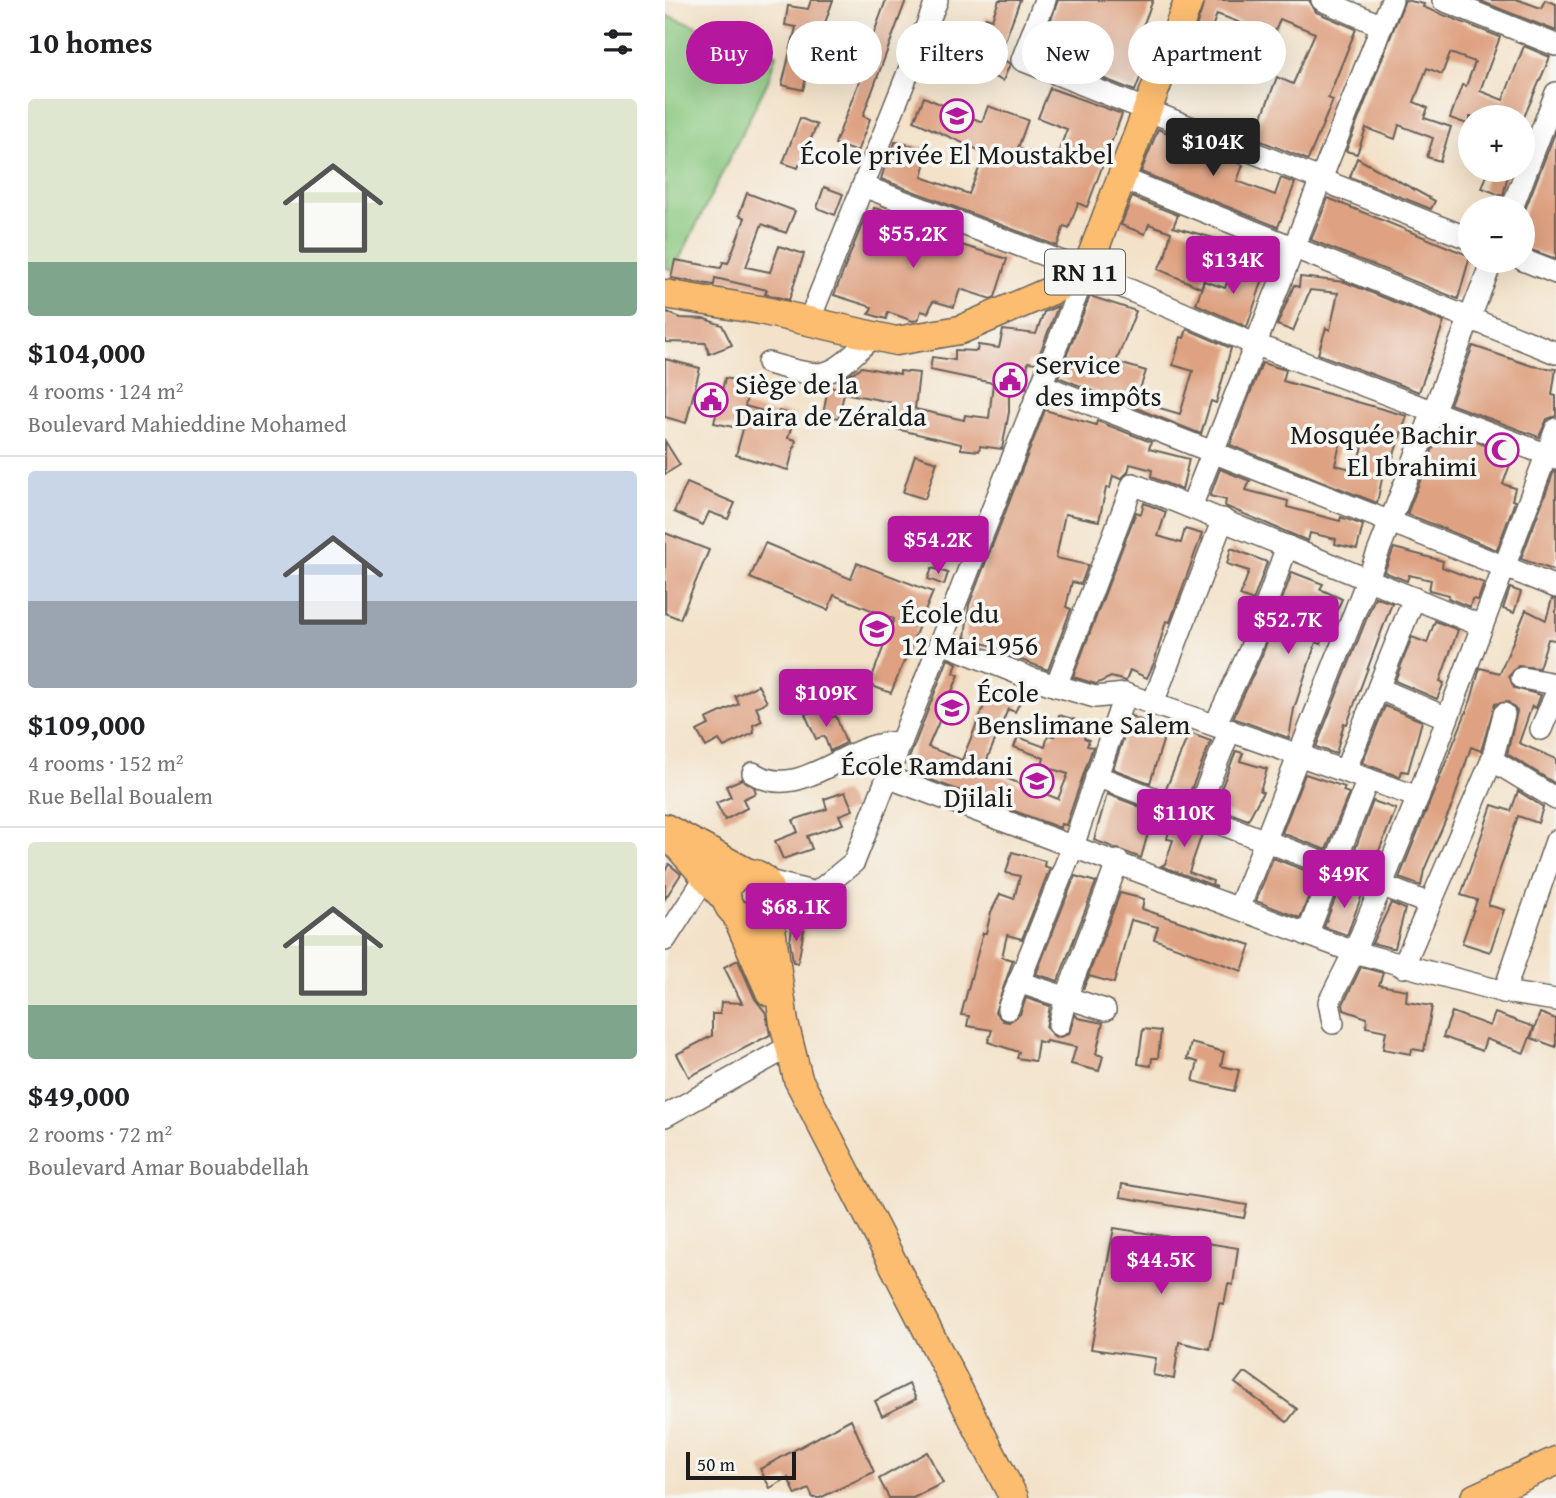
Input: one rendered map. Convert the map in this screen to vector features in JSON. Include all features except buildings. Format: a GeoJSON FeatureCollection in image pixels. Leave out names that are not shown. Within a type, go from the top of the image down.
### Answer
{"type":"FeatureCollection","features":[{"type":"Feature","properties":{"kind":"main road","name":"RN 11"},"geometry":{"type":"LineString","coordinates":[[665,294],[809,321],[896,341],[960,330],[1055,289],[1086,271],[1189,0]]}},
{"type":"Feature","properties":{"kind":"main road"},"geometry":{"type":"LineString","coordinates":[[665,829],[732,907],[751,917],[762,891]]}},
{"type":"Feature","properties":{"kind":"main road"},"geometry":{"type":"LineString","coordinates":[[665,829],[762,891],[787,1035],[798,1079],[1014,1498]]}},
{"type":"Feature","properties":{"kind":"main road"},"geometry":{"type":"LineString","coordinates":[[762,891],[731,882],[732,907],[787,1035]]}},
{"type":"Feature","properties":{"kind":"main road"},"geometry":{"type":"LineString","coordinates":[[1475,1498],[1556,1461]]}},
{"type":"Feature","properties":{"kind":"street"},"geometry":{"type":"LineString","coordinates":[[809,321],[937,0]]}},
{"type":"Feature","properties":{"kind":"street"},"geometry":{"type":"LineString","coordinates":[[1045,0],[1021,60],[1458,234]]}},
{"type":"Feature","properties":{"kind":"street"},"geometry":{"type":"LineString","coordinates":[[1322,0],[1382,26]]}},
{"type":"Feature","properties":{"kind":"street"},"geometry":{"type":"LineString","coordinates":[[1191,507],[1392,0]]}},
{"type":"Feature","properties":{"kind":"street"},"geometry":{"type":"LineString","coordinates":[[1443,0],[1556,45]]}},
{"type":"Feature","properties":{"kind":"street"},"geometry":{"type":"LineString","coordinates":[[1517,196],[1556,93]]}},
{"type":"Feature","properties":{"kind":"street"},"geometry":{"type":"LineString","coordinates":[[1121,178],[1556,353]]}},
{"type":"Feature","properties":{"kind":"street"},"geometry":{"type":"LineString","coordinates":[[863,186],[1086,271],[1254,344],[1551,456]]}},
{"type":"Feature","properties":{"kind":"street"},"geometry":{"type":"LineString","coordinates":[[1535,265],[1556,273]]}},
{"type":"Feature","properties":{"kind":"street"},"geometry":{"type":"LineString","coordinates":[[762,891],[797,903],[816,893],[854,862],[1086,271]]}},
{"type":"Feature","properties":{"kind":"street"},"geometry":{"type":"LineString","coordinates":[[1239,908],[1488,273]]}},
{"type":"Feature","properties":{"kind":"street"},"geometry":{"type":"LineString","coordinates":[[768,363],[814,376],[825,374],[842,366],[874,336]]}},
{"type":"Feature","properties":{"kind":"street"},"geometry":{"type":"LineString","coordinates":[[1042,385],[1556,587]]}},
{"type":"Feature","properties":{"kind":"street"},"geometry":{"type":"LineString","coordinates":[[1333,1023],[1329,1002],[1354,952],[1418,797],[1504,567],[1551,456],[1556,429]]}},
{"type":"Feature","properties":{"kind":"street"},"geometry":{"type":"LineString","coordinates":[[1056,686],[1133,484],[1482,626]]}},
{"type":"Feature","properties":{"kind":"street"},"geometry":{"type":"LineString","coordinates":[[1153,703],[1223,519]]}},
{"type":"Feature","properties":{"kind":"street"},"geometry":{"type":"LineString","coordinates":[[1196,814],[1222,727],[1287,546]]}},
{"type":"Feature","properties":{"kind":"street"},"geometry":{"type":"LineString","coordinates":[[1345,771],[1380,689],[1414,598]]}},
{"type":"Feature","properties":{"kind":"street"},"geometry":{"type":"LineString","coordinates":[[940,642],[1056,686],[1095,697],[1125,694],[1153,703],[1418,797]]}},
{"type":"Feature","properties":{"kind":"street"},"geometry":{"type":"LineString","coordinates":[[1523,678],[1556,684]]}},
{"type":"Feature","properties":{"kind":"street"},"geometry":{"type":"LineString","coordinates":[[1380,689],[1447,718]]}},
{"type":"Feature","properties":{"kind":"street"},"geometry":{"type":"LineString","coordinates":[[1008,1009],[1073,846],[1125,694]]}},
{"type":"Feature","properties":{"kind":"street"},"geometry":{"type":"LineString","coordinates":[[1541,729],[1556,694]]}},
{"type":"Feature","properties":{"kind":"street"},"geometry":{"type":"LineString","coordinates":[[1403,967],[1492,760],[1504,714]]}},
{"type":"Feature","properties":{"kind":"street"},"geometry":{"type":"LineString","coordinates":[[753,773],[771,782],[790,783],[873,745],[901,743]]}},
{"type":"Feature","properties":{"kind":"street"},"geometry":{"type":"LineString","coordinates":[[1492,760],[1556,799]]}},
{"type":"Feature","properties":{"kind":"street"},"geometry":{"type":"LineString","coordinates":[[1096,776],[1430,904]]}},
{"type":"Feature","properties":{"kind":"street"},"geometry":{"type":"LineString","coordinates":[[887,778],[1118,861],[1354,952],[1504,992],[1556,1000]]}},
{"type":"Feature","properties":{"kind":"street"},"geometry":{"type":"LineString","coordinates":[[1307,935],[1368,779]]}},
{"type":"Feature","properties":{"kind":"street"},"geometry":{"type":"LineString","coordinates":[[1504,992],[1556,841]]}},
{"type":"Feature","properties":{"kind":"street"},"geometry":{"type":"LineString","coordinates":[[1059,1025],[1066,998],[1118,861]]}},
{"type":"Feature","properties":{"kind":"street"},"geometry":{"type":"LineString","coordinates":[[665,940],[705,878]]}},
{"type":"Feature","properties":{"kind":"street"},"geometry":{"type":"LineString","coordinates":[[1018,982],[1105,1010]]}},
{"type":"Feature","properties":{"kind":"street"},"geometry":{"type":"LineString","coordinates":[[665,1116],[787,1035]]}},
{"type":"Feature","properties":{"kind":"green space"},"geometry":{"type":"Polygon","coordinates":[[[665,15],[686,22],[686,84],[767,84],[674,270],[665,268],[665,15]]]}},
{"type":"Feature","properties":{"kind":"place","name":"École privée El Moustakbel"},"geometry":{"type":"Point","coordinates":[957,116]}},
{"type":"Feature","properties":{"kind":"place","name":"Service des impôts"},"geometry":{"type":"Point","coordinates":[1010,380]}},
{"type":"Feature","properties":{"kind":"place","name":"Siège de la Daira de Zéralda"},"geometry":{"type":"Point","coordinates":[711,400]}},
{"type":"Feature","properties":{"kind":"place","name":"Mosquée Bachir El Ibrahimi"},"geometry":{"type":"Point","coordinates":[1502,450]}},
{"type":"Feature","properties":{"kind":"place","name":"École du 12 Mai 1956"},"geometry":{"type":"Point","coordinates":[877,629]}},
{"type":"Feature","properties":{"kind":"place","name":"École Benslimane Salem"},"geometry":{"type":"Point","coordinates":[952,708]}},
{"type":"Feature","properties":{"kind":"place","name":"École Ramdani Djilali"},"geometry":{"type":"Point","coordinates":[1037,781]}}]}
